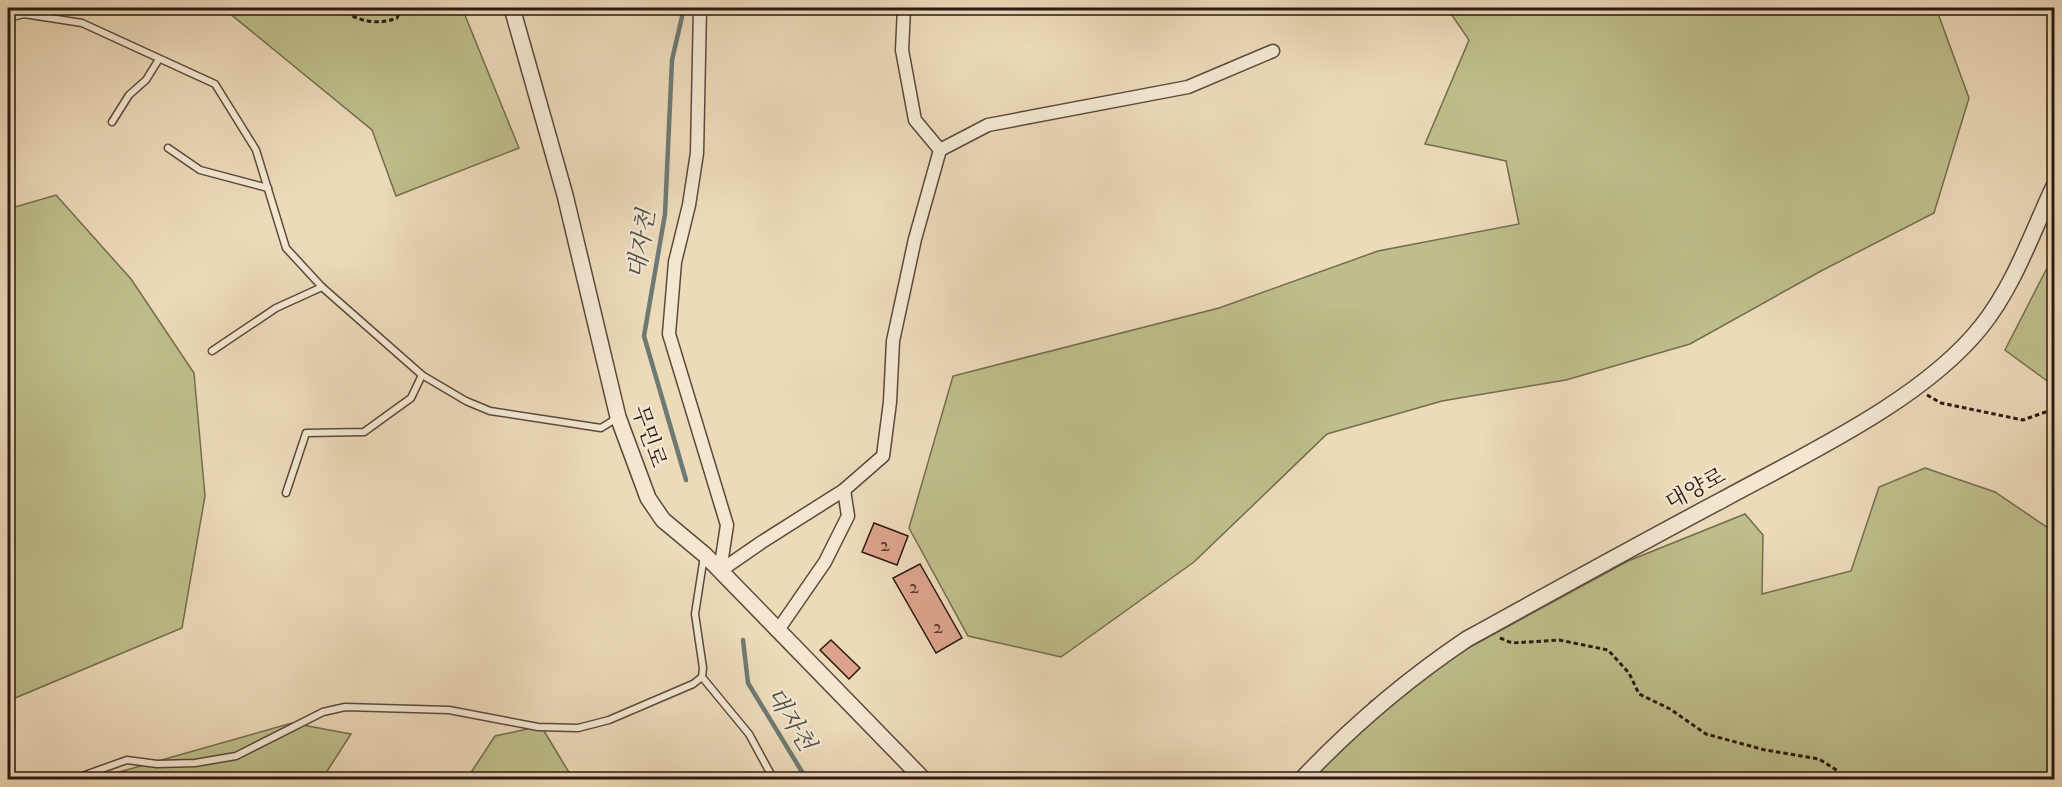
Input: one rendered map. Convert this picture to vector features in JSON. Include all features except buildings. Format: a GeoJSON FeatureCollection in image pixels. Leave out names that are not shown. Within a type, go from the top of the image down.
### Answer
{"type":"FeatureCollection","features":[{"type":"Feature","properties":{"kind":"street","name":"무민로"},"geometry":{"type":"LineString","coordinates":[[512,8],[565,195],[618,417],[648,498],[663,520],[705,555],[924,780]]}},
{"type":"Feature","properties":{"kind":"street"},"geometry":{"type":"LineString","coordinates":[[700,8],[697,153],[689,205],[675,262],[669,334],[727,525],[720,572]]}},
{"type":"Feature","properties":{"kind":"street"},"geometry":{"type":"LineString","coordinates":[[904,8],[902,50],[915,120],[940,150]]}},
{"type":"Feature","properties":{"kind":"street"},"geometry":{"type":"LineString","coordinates":[[720,572],[762,542],[844,490],[883,456],[890,402],[893,341],[915,239],[940,150],[988,125],[1188,87],[1273,51]]}},
{"type":"Feature","properties":{"kind":"street","name":"대양로"},"geometry":{"type":"LineString","coordinates":[[1301,780],[1374,707],[1421,670],[1483,630],[1802,456],[1915,387],[1946,365],[1987,319],[2003,294],[2055,186]]}},
{"type":"Feature","properties":{"kind":"street"},"geometry":{"type":"LineString","coordinates":[[778,630],[825,562],[848,516],[844,490]]}},
{"type":"Feature","properties":{"kind":"lane"},"geometry":{"type":"LineString","coordinates":[[8,18],[24,14],[82,23],[215,84],[256,150],[286,248],[322,287],[422,375],[490,411],[601,428],[618,417]]}},
{"type":"Feature","properties":{"kind":"lane"},"geometry":{"type":"LineString","coordinates":[[112,122],[129,95],[146,80],[159,59]]}},
{"type":"Feature","properties":{"kind":"lane"},"geometry":{"type":"LineString","coordinates":[[168,148],[200,170],[268,188]]}},
{"type":"Feature","properties":{"kind":"lane"},"geometry":{"type":"LineString","coordinates":[[212,351],[276,308],[322,287]]}},
{"type":"Feature","properties":{"kind":"lane"},"geometry":{"type":"LineString","coordinates":[[286,493],[306,433],[364,432],[411,398],[422,375]]}},
{"type":"Feature","properties":{"kind":"lane"},"geometry":{"type":"LineString","coordinates":[[70,780],[127,760],[157,764],[195,763],[236,756],[323,712],[345,707],[449,710],[538,727],[578,728],[609,720],[693,684],[702,677],[703,668],[695,614],[705,555]]}},
{"type":"Feature","properties":{"kind":"lane"},"geometry":{"type":"LineString","coordinates":[[702,677],[749,734],[774,780]]}},
{"type":"Feature","properties":{"kind":"path"},"geometry":{"type":"LineString","coordinates":[[340,8],[350,15],[378,22],[397,18],[401,8]]}},
{"type":"Feature","properties":{"kind":"path"},"geometry":{"type":"LineString","coordinates":[[1915,387],[1941,403],[2023,420],[2055,409]]}},
{"type":"Feature","properties":{"kind":"path"},"geometry":{"type":"LineString","coordinates":[[1483,630],[1512,643],[1559,640],[1608,650],[1629,673],[1639,694],[1670,709],[1706,734],[1765,750],[1819,759],[1838,771],[1844,780]]}},
{"type":"Feature","properties":{"kind":"green space"},"geometry":{"type":"Polygon","coordinates":[[[223,8],[462,8],[519,148],[396,196],[372,130],[223,8]]]}},
{"type":"Feature","properties":{"kind":"green space"},"geometry":{"type":"Polygon","coordinates":[[[1447,8],[1936,8],[1969,98],[1934,213],[1821,271],[1690,344],[1566,380],[1442,401],[1327,434],[1194,562],[1061,657],[968,636],[909,528],[953,376],[1219,308],[1378,251],[1519,224],[1506,161],[1425,144],[1469,40],[1447,8]]]}},
{"type":"Feature","properties":{"kind":"green space"},"geometry":{"type":"Polygon","coordinates":[[[56,195],[131,279],[194,373],[205,496],[182,628],[8,701],[8,209],[56,195]]]}},
{"type":"Feature","properties":{"kind":"green space"},"geometry":{"type":"Polygon","coordinates":[[[2054,265],[2054,386],[2005,350],[2047,268],[2054,265]]]}},
{"type":"Feature","properties":{"kind":"green space"},"geometry":{"type":"Polygon","coordinates":[[[1925,468],[1995,492],[2054,532],[2054,779],[1310,780],[1371,701],[1628,561],[1745,514],[1763,535],[1762,594],[1851,571],[1879,487],[1925,468]]]}},
{"type":"Feature","properties":{"kind":"green space"},"geometry":{"type":"Polygon","coordinates":[[[292,723],[351,734],[322,779],[91,780],[292,723]]]}},
{"type":"Feature","properties":{"kind":"green space"},"geometry":{"type":"Polygon","coordinates":[[[541,726],[573,779],[466,780],[495,736],[541,726]]]}},
{"type":"Feature","properties":{"kind":"waterway","name":"대자천"},"geometry":{"type":"LineString","coordinates":[[684,8],[672,60],[665,214],[644,336],[686,480]]}},
{"type":"Feature","properties":{"kind":"waterway","name":"대자천"},"geometry":{"type":"LineString","coordinates":[[743,640],[748,683],[807,780]]}}]}
